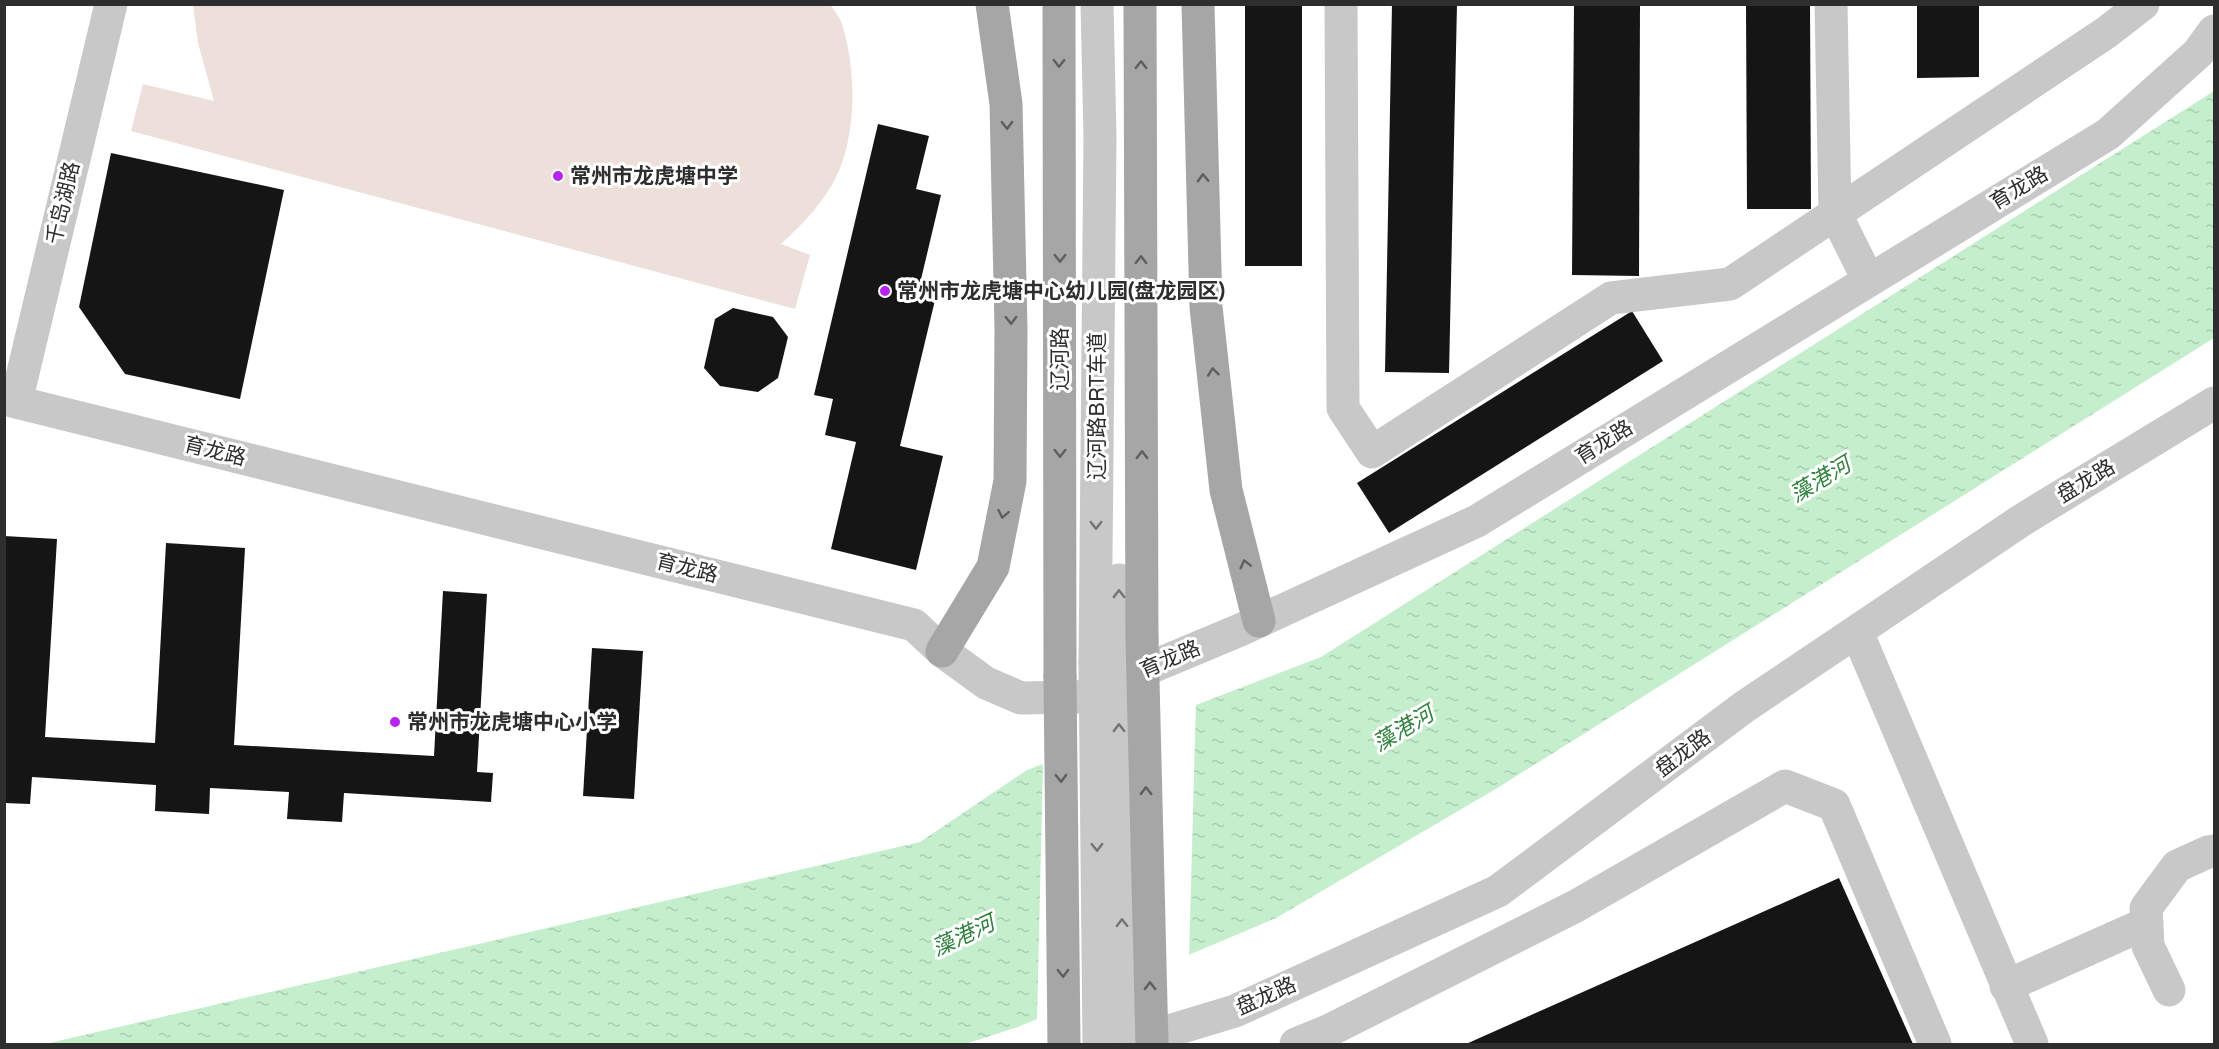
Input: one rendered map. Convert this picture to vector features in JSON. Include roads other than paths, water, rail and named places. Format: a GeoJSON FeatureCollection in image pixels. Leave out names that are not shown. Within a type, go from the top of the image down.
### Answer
{"type":"FeatureCollection","features":[{"type":"Feature","properties":{"kind":"main road"},"geometry":{"type":"LineString","coordinates":[[942,651],[993,567],[1010,481],[1011,329],[1006,104],[992,4]]}},
{"type":"Feature","properties":{"kind":"main road","name":"辽河路"},"geometry":{"type":"LineString","coordinates":[[1059,4],[1060,677],[1064,1044]]}},
{"type":"Feature","properties":{"kind":"main road"},"geometry":{"type":"LineString","coordinates":[[1140,4],[1118,652],[1152,1044]]}},
{"type":"Feature","properties":{"kind":"main road"},"geometry":{"type":"LineString","coordinates":[[1198,4],[1206,307],[1226,490],[1259,621]]}},
{"type":"Feature","properties":{"kind":"street","name":"千岛湖路"},"geometry":{"type":"LineString","coordinates":[[10,400],[111,4]]}},
{"type":"Feature","properties":{"kind":"street","name":"辽河路BRT车道"},"geometry":{"type":"LineString","coordinates":[[1097,4],[1118,652]]}},
{"type":"Feature","properties":{"kind":"street","name":"辽河路BRT车道"},"geometry":{"type":"LineString","coordinates":[[1118,4],[1120,329],[1118,652]]}},
{"type":"Feature","properties":{"kind":"street"},"geometry":{"type":"LineString","coordinates":[[1341,4],[1343,408],[1372,452],[1611,298],[1730,284],[2107,32],[2143,4]]}},
{"type":"Feature","properties":{"kind":"street"},"geometry":{"type":"LineString","coordinates":[[1831,4],[1835,213],[1868,279]]}},
{"type":"Feature","properties":{"kind":"street","name":"育龙路"},"geometry":{"type":"LineString","coordinates":[[10,400],[914,625],[942,651],[986,683],[1021,698],[1080,697],[1259,621],[1477,521],[1868,279],[2108,134],[2198,53],[2214,31]]}},
{"type":"Feature","properties":{"kind":"street","name":"盘龙路"},"geometry":{"type":"LineString","coordinates":[[1123,1044],[1235,1011],[1498,891],[1744,707],[2022,520],[2214,403]]}},
{"type":"Feature","properties":{"kind":"street"},"geometry":{"type":"LineString","coordinates":[[1857,632],[2032,1044]]}},
{"type":"Feature","properties":{"kind":"street"},"geometry":{"type":"LineString","coordinates":[[1099,1044],[1118,652]]}},
{"type":"Feature","properties":{"kind":"street"},"geometry":{"type":"LineString","coordinates":[[1118,652],[1123,1044]]}},
{"type":"Feature","properties":{"kind":"street"},"geometry":{"type":"LineString","coordinates":[[1296,1044],[1330,1030],[1576,906],[1785,786],[1834,805],[1935,1044]]}},
{"type":"Feature","properties":{"kind":"street"},"geometry":{"type":"LineString","coordinates":[[2169,990],[2148,946],[2146,908],[2177,866],[2214,851]]}},
{"type":"Feature","properties":{"kind":"street"},"geometry":{"type":"LineString","coordinates":[[2006,986],[2147,923]]}},
{"type":"Feature","properties":{"kind":"water","name":"藻港河"},"geometry":{"type":"Polygon","coordinates":[[[2214,91],[2214,338],[1499,787],[1276,918],[1018,1027],[965,1044],[45,1044],[920,842],[1027,770],[1321,657],[2214,91]]]}},
{"type":"Feature","properties":{"kind":"place","name":"常州市龙虎塘中学"},"geometry":{"type":"Point","coordinates":[558,176]}},
{"type":"Feature","properties":{"kind":"place","name":"常州市龙虎塘中心幼儿园(盘龙园区)"},"geometry":{"type":"Point","coordinates":[885,291]}},
{"type":"Feature","properties":{"kind":"place","name":"常州市龙虎塘中心小学"},"geometry":{"type":"Point","coordinates":[395,722]}}]}
